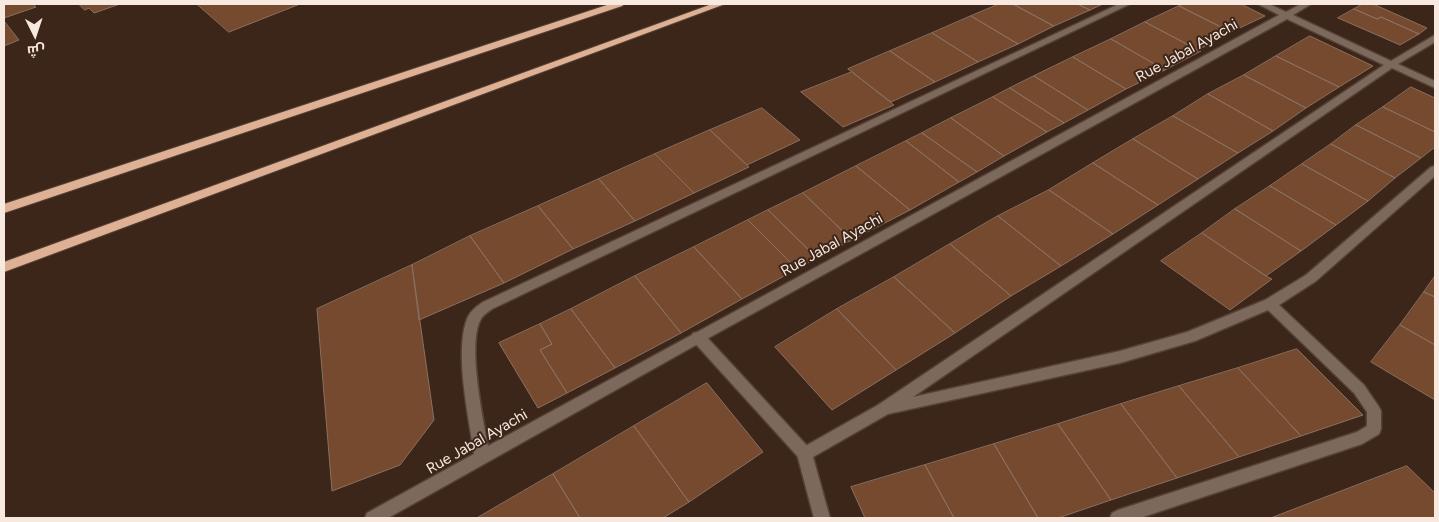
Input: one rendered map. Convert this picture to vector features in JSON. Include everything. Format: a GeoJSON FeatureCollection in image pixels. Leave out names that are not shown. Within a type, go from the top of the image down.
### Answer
{"type":"FeatureCollection","features":[{"type":"Feature","properties":{"kind":"highway"},"geometry":{"type":"LineString","coordinates":[[4,210],[619,4]]}},
{"type":"Feature","properties":{"kind":"highway"},"geometry":{"type":"LineString","coordinates":[[4,267],[720,4]]}},
{"type":"Feature","properties":{"kind":"street"},"geometry":{"type":"LineString","coordinates":[[482,457],[470,363],[469,336],[476,317],[485,306],[1126,4]]}},
{"type":"Feature","properties":{"kind":"street"},"geometry":{"type":"LineString","coordinates":[[1262,4],[1435,85]]}},
{"type":"Feature","properties":{"kind":"street","name":"Rue Jabal Ayachi"},"geometry":{"type":"LineString","coordinates":[[374,518],[698,336],[1307,4]]}},
{"type":"Feature","properties":{"kind":"street"},"geometry":{"type":"LineString","coordinates":[[805,454],[883,409],[1392,64],[1435,38]]}},
{"type":"Feature","properties":{"kind":"street"},"geometry":{"type":"LineString","coordinates":[[883,409],[1120,357],[1190,337],[1270,304],[1311,278],[1435,170]]}},
{"type":"Feature","properties":{"kind":"street"},"geometry":{"type":"LineString","coordinates":[[1118,518],[1362,437],[1374,429],[1374,411],[1359,389],[1270,304]]}},
{"type":"Feature","properties":{"kind":"street"},"geometry":{"type":"LineString","coordinates":[[698,336],[805,454],[822,518]]}},
{"type":"Feature","properties":{"kind":"building"},"geometry":{"type":"Polygon","coordinates":[[[4,4],[33,4],[36,7],[4,18],[4,4]]]}},
{"type":"Feature","properties":{"kind":"building"},"geometry":{"type":"Polygon","coordinates":[[[79,4],[120,4],[94,13],[89,8],[85,10],[79,4]]]}},
{"type":"Feature","properties":{"kind":"building"},"geometry":{"type":"Polygon","coordinates":[[[197,4],[300,4],[229,32],[197,4]]]}},
{"type":"Feature","properties":{"kind":"building"},"geometry":{"type":"Polygon","coordinates":[[[999,4],[1013,4],[1054,26],[1018,44],[971,16],[999,4]]]}},
{"type":"Feature","properties":{"kind":"building"},"geometry":{"type":"Polygon","coordinates":[[[1013,4],[1078,4],[1090,10],[1054,26],[1013,4]]]}},
{"type":"Feature","properties":{"kind":"building"},"geometry":{"type":"Polygon","coordinates":[[[1078,4],[1103,4],[1090,10],[1078,4]]]}},
{"type":"Feature","properties":{"kind":"building"},"geometry":{"type":"Polygon","coordinates":[[[1184,4],[1241,4],[1265,16],[1231,32],[1179,6],[1184,4]]]}},
{"type":"Feature","properties":{"kind":"building"},"geometry":{"type":"Polygon","coordinates":[[[1363,4],[1373,4],[1427,28],[1419,34],[1381,17],[1377,19],[1354,9],[1363,4]]]}},
{"type":"Feature","properties":{"kind":"building"},"geometry":{"type":"Polygon","coordinates":[[[1179,6],[1231,32],[1198,50],[1145,22],[1179,6]]]}},
{"type":"Feature","properties":{"kind":"building"},"geometry":{"type":"Polygon","coordinates":[[[1354,9],[1377,19],[1381,17],[1419,34],[1400,45],[1338,18],[1354,9]]]}},
{"type":"Feature","properties":{"kind":"building"},"geometry":{"type":"Polygon","coordinates":[[[971,16],[1018,44],[978,62],[932,33],[971,16]]]}},
{"type":"Feature","properties":{"kind":"building"},"geometry":{"type":"Polygon","coordinates":[[[4,21],[19,40],[4,46],[4,21]]]}},
{"type":"Feature","properties":{"kind":"building"},"geometry":{"type":"Polygon","coordinates":[[[1145,22],[1201,51],[1165,70],[1111,39],[1145,22]]]}},
{"type":"Feature","properties":{"kind":"building"},"geometry":{"type":"Polygon","coordinates":[[[932,33],[978,62],[935,82],[890,51],[932,33]]]}},
{"type":"Feature","properties":{"kind":"building"},"geometry":{"type":"Polygon","coordinates":[[[1310,36],[1373,66],[1339,87],[1276,56],[1310,36]]]}},
{"type":"Feature","properties":{"kind":"building"},"geometry":{"type":"Polygon","coordinates":[[[1111,39],[1165,70],[1126,89],[1073,57],[1111,39]]]}},
{"type":"Feature","properties":{"kind":"building"},"geometry":{"type":"Polygon","coordinates":[[[890,51],[935,82],[891,102],[848,69],[890,51]]]}},
{"type":"Feature","properties":{"kind":"building"},"geometry":{"type":"Polygon","coordinates":[[[1276,56],[1339,87],[1306,108],[1244,75],[1276,56]]]}},
{"type":"Feature","properties":{"kind":"building"},"geometry":{"type":"Polygon","coordinates":[[[1073,57],[1126,89],[1088,110],[1034,76],[1073,57]]]}},
{"type":"Feature","properties":{"kind":"building"},"geometry":{"type":"Polygon","coordinates":[[[852,72],[894,105],[843,127],[801,92],[852,72]]]}},
{"type":"Feature","properties":{"kind":"building"},"geometry":{"type":"Polygon","coordinates":[[[1244,75],[1306,108],[1273,131],[1208,94],[1244,75]]]}},
{"type":"Feature","properties":{"kind":"building"},"geometry":{"type":"Polygon","coordinates":[[[1034,76],[1088,110],[1064,123],[1010,88],[1034,76]]]}},
{"type":"Feature","properties":{"kind":"building"},"geometry":{"type":"Polygon","coordinates":[[[1411,87],[1435,98],[1435,132],[1383,107],[1411,87]]]}},
{"type":"Feature","properties":{"kind":"building"},"geometry":{"type":"Polygon","coordinates":[[[1010,88],[1064,123],[1047,132],[993,97],[1010,88]]]}},
{"type":"Feature","properties":{"kind":"building"},"geometry":{"type":"Polygon","coordinates":[[[1208,94],[1273,131],[1238,153],[1173,116],[1208,94]]]}},
{"type":"Feature","properties":{"kind":"building"},"geometry":{"type":"Polygon","coordinates":[[[993,97],[1047,132],[1004,156],[951,118],[993,97]]]}},
{"type":"Feature","properties":{"kind":"building"},"geometry":{"type":"Polygon","coordinates":[[[1383,107],[1435,132],[1435,147],[1421,158],[1356,125],[1383,107]]]}},
{"type":"Feature","properties":{"kind":"building"},"geometry":{"type":"Polygon","coordinates":[[[762,108],[800,140],[747,165],[710,130],[762,108]]]}},
{"type":"Feature","properties":{"kind":"building"},"geometry":{"type":"Polygon","coordinates":[[[1173,116],[1238,153],[1198,179],[1133,139],[1173,116]]]}},
{"type":"Feature","properties":{"kind":"building"},"geometry":{"type":"Polygon","coordinates":[[[951,118],[1004,156],[977,172],[922,133],[951,118]]]}},
{"type":"Feature","properties":{"kind":"building"},"geometry":{"type":"Polygon","coordinates":[[[1356,125],[1421,158],[1395,178],[1331,144],[1356,125]]]}},
{"type":"Feature","properties":{"kind":"building"},"geometry":{"type":"Polygon","coordinates":[[[710,130],[749,167],[694,193],[655,154],[710,130]]]}},
{"type":"Feature","properties":{"kind":"building"},"geometry":{"type":"Polygon","coordinates":[[[922,133],[977,172],[959,182],[906,141],[922,133]]]}},
{"type":"Feature","properties":{"kind":"building"},"geometry":{"type":"Polygon","coordinates":[[[1133,139],[1198,179],[1158,205],[1093,163],[1133,139]]]}},
{"type":"Feature","properties":{"kind":"building"},"geometry":{"type":"Polygon","coordinates":[[[906,141],[959,182],[910,210],[856,166],[906,141]]]}},
{"type":"Feature","properties":{"kind":"building"},"geometry":{"type":"Polygon","coordinates":[[[1331,144],[1395,178],[1368,201],[1302,164],[1331,144]]]}},
{"type":"Feature","properties":{"kind":"building"},"geometry":{"type":"Polygon","coordinates":[[[655,154],[694,193],[635,221],[599,179],[655,154]]]}},
{"type":"Feature","properties":{"kind":"building"},"geometry":{"type":"Polygon","coordinates":[[[1093,163],[1158,205],[1113,234],[1049,190],[1093,163]]]}},
{"type":"Feature","properties":{"kind":"building"},"geometry":{"type":"Polygon","coordinates":[[[1302,164],[1368,201],[1336,225],[1270,186],[1302,164]]]}},
{"type":"Feature","properties":{"kind":"building"},"geometry":{"type":"Polygon","coordinates":[[[856,166],[910,210],[852,240],[803,193],[856,166]]]}},
{"type":"Feature","properties":{"kind":"building"},"geometry":{"type":"Polygon","coordinates":[[[599,179],[635,221],[573,249],[538,206],[599,179]]]}},
{"type":"Feature","properties":{"kind":"building"},"geometry":{"type":"Polygon","coordinates":[[[1270,186],[1336,225],[1301,251],[1235,209],[1270,186]]]}},
{"type":"Feature","properties":{"kind":"building"},"geometry":{"type":"Polygon","coordinates":[[[1049,190],[1113,234],[1061,266],[998,216],[1049,190]]]}},
{"type":"Feature","properties":{"kind":"building"},"geometry":{"type":"Polygon","coordinates":[[[803,193],[852,240],[817,258],[768,210],[803,193]]]}},
{"type":"Feature","properties":{"kind":"building"},"geometry":{"type":"Polygon","coordinates":[[[538,206],[573,249],[504,283],[470,236],[538,206]]]}},
{"type":"Feature","properties":{"kind":"building"},"geometry":{"type":"Polygon","coordinates":[[[1235,209],[1301,251],[1266,276],[1202,233],[1235,209]]]}},
{"type":"Feature","properties":{"kind":"building"},"geometry":{"type":"Polygon","coordinates":[[[768,210],[817,258],[797,269],[748,220],[768,210]]]}},
{"type":"Feature","properties":{"kind":"building"},"geometry":{"type":"Polygon","coordinates":[[[998,216],[1061,266],[1011,296],[950,244],[998,216]]]}},
{"type":"Feature","properties":{"kind":"building"},"geometry":{"type":"Polygon","coordinates":[[[748,220],[797,269],[742,299],[694,247],[748,220]]]}},
{"type":"Feature","properties":{"kind":"building"},"geometry":{"type":"Polygon","coordinates":[[[1202,233],[1272,279],[1230,310],[1161,261],[1202,233]]]}},
{"type":"Feature","properties":{"kind":"building"},"geometry":{"type":"Polygon","coordinates":[[[470,236],[504,283],[419,320],[412,265],[470,236]]]}},
{"type":"Feature","properties":{"kind":"building"},"geometry":{"type":"Polygon","coordinates":[[[950,244],[1011,296],[955,333],[894,277],[950,244]]]}},
{"type":"Feature","properties":{"kind":"building"},"geometry":{"type":"Polygon","coordinates":[[[694,247],[742,299],[681,333],[635,276],[694,247]]]}},
{"type":"Feature","properties":{"kind":"building"},"geometry":{"type":"Polygon","coordinates":[[[412,265],[434,420],[400,465],[332,491],[317,309],[412,265]]]}},
{"type":"Feature","properties":{"kind":"building"},"geometry":{"type":"Polygon","coordinates":[[[635,276],[681,333],[615,368],[571,309],[635,276]]]}},
{"type":"Feature","properties":{"kind":"building"},"geometry":{"type":"Polygon","coordinates":[[[1435,276],[1435,297],[1424,292],[1435,276]]]}},
{"type":"Feature","properties":{"kind":"building"},"geometry":{"type":"Polygon","coordinates":[[[894,277],[955,333],[896,370],[837,309],[894,277]]]}},
{"type":"Feature","properties":{"kind":"building"},"geometry":{"type":"Polygon","coordinates":[[[1424,292],[1435,297],[1435,345],[1400,325],[1424,292]]]}},
{"type":"Feature","properties":{"kind":"building"},"geometry":{"type":"Polygon","coordinates":[[[571,309],[615,368],[567,393],[540,350],[552,344],[540,324],[571,309]]]}},
{"type":"Feature","properties":{"kind":"building"},"geometry":{"type":"Polygon","coordinates":[[[837,309],[896,370],[832,410],[775,347],[837,309]]]}},
{"type":"Feature","properties":{"kind":"building"},"geometry":{"type":"Polygon","coordinates":[[[540,324],[552,344],[540,350],[567,393],[538,408],[499,343],[540,324]]]}},
{"type":"Feature","properties":{"kind":"building"},"geometry":{"type":"Polygon","coordinates":[[[1400,325],[1435,345],[1435,400],[1371,362],[1400,325]]]}},
{"type":"Feature","properties":{"kind":"building"},"geometry":{"type":"Polygon","coordinates":[[[1297,349],[1363,415],[1301,436],[1238,368],[1297,349]]]}},
{"type":"Feature","properties":{"kind":"building"},"geometry":{"type":"Polygon","coordinates":[[[1238,368],[1301,436],[1239,457],[1179,386],[1238,368]]]}},
{"type":"Feature","properties":{"kind":"building"},"geometry":{"type":"Polygon","coordinates":[[[707,383],[763,452],[689,502],[634,426],[707,383]]]}},
{"type":"Feature","properties":{"kind":"building"},"geometry":{"type":"Polygon","coordinates":[[[1179,386],[1239,457],[1177,478],[1121,404],[1179,386]]]}},
{"type":"Feature","properties":{"kind":"building"},"geometry":{"type":"Polygon","coordinates":[[[1121,404],[1177,478],[1111,500],[1058,424],[1121,404]]]}},
{"type":"Feature","properties":{"kind":"building"},"geometry":{"type":"Polygon","coordinates":[[[1058,424],[1111,500],[1058,518],[1038,518],[994,444],[1058,424]]]}},
{"type":"Feature","properties":{"kind":"building"},"geometry":{"type":"Polygon","coordinates":[[[634,426],[689,502],[663,518],[580,518],[553,474],[634,426]]]}},
{"type":"Feature","properties":{"kind":"building"},"geometry":{"type":"Polygon","coordinates":[[[994,444],[1038,518],[954,518],[925,465],[994,444]]]}},
{"type":"Feature","properties":{"kind":"building"},"geometry":{"type":"Polygon","coordinates":[[[925,465],[954,518],[865,518],[851,487],[925,465]]]}},
{"type":"Feature","properties":{"kind":"building"},"geometry":{"type":"Polygon","coordinates":[[[1407,466],[1435,493],[1435,518],[1271,518],[1407,466]]]}},
{"type":"Feature","properties":{"kind":"building"},"geometry":{"type":"Polygon","coordinates":[[[553,474],[580,518],[477,518],[553,474]]]}}]}
